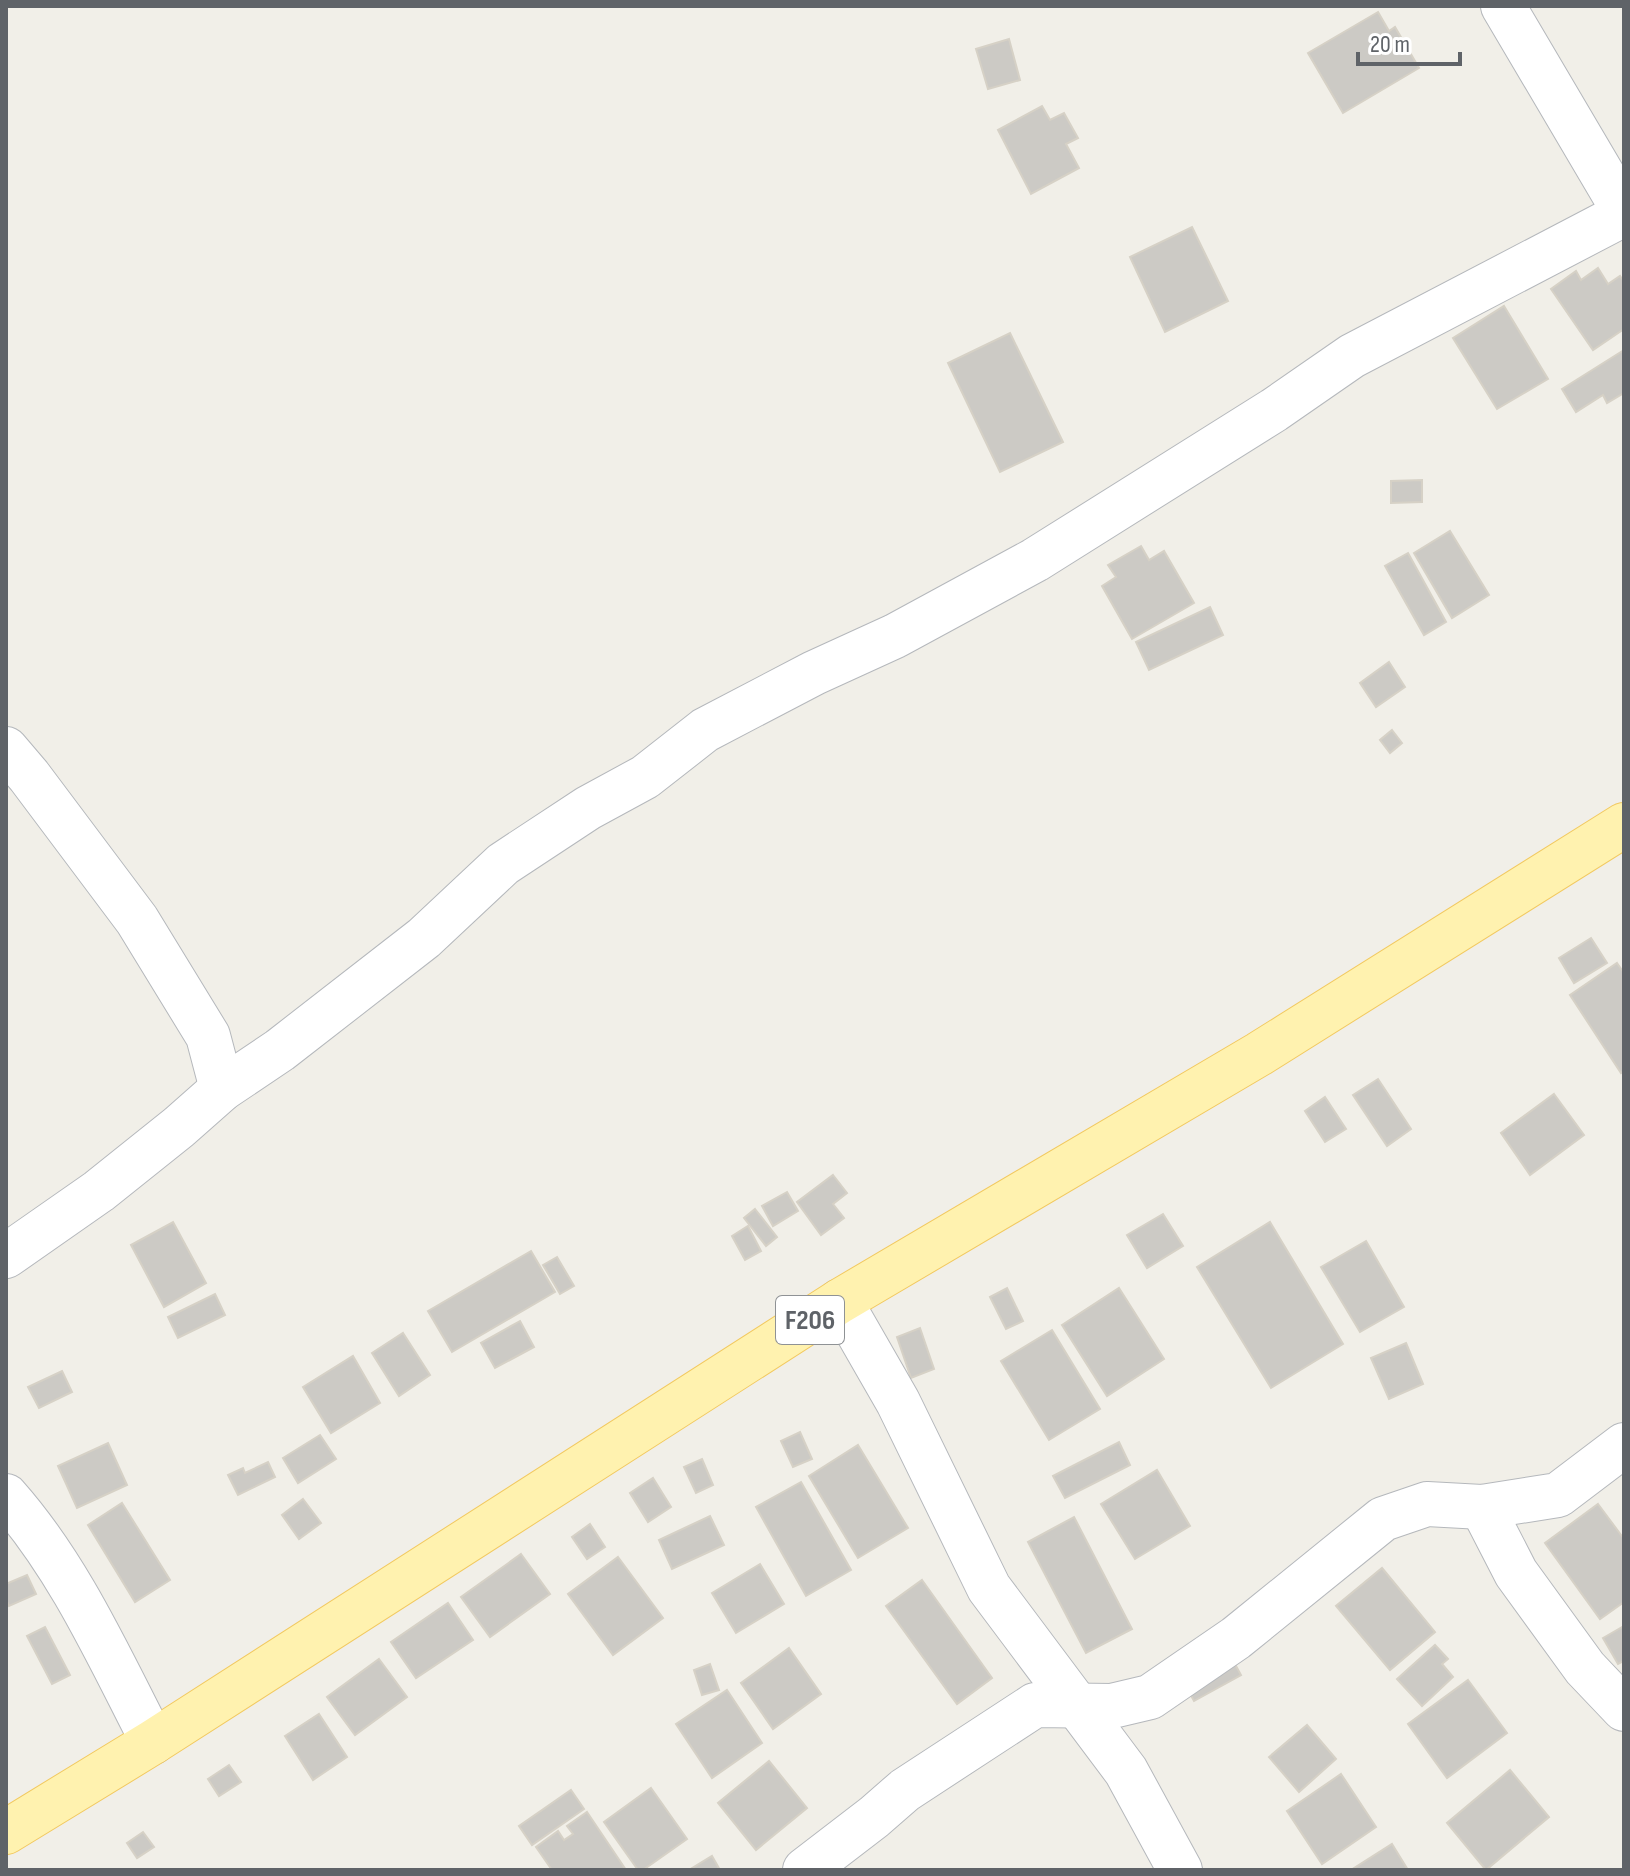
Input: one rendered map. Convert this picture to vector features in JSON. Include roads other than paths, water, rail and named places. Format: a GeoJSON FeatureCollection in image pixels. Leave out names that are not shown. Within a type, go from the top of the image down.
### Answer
{"type":"FeatureCollection","features":[{"type":"Feature","properties":{"kind":"main road","name":"F206"},"geometry":{"type":"LineString","coordinates":[[6,1832],[153,1742],[840,1301],[1259,1054],[1624,825]]}},
{"type":"Feature","properties":{"kind":"street"},"geometry":{"type":"LineString","coordinates":[[6,1256],[99,1191],[222,1089],[280,1050],[424,938],[503,864],[588,808],[645,777],[705,730],[814,673],[895,636],[1012,573],[1274,410],[1352,356],[1619,192],[1503,6]]}},
{"type":"Feature","properties":{"kind":"street"},"geometry":{"type":"LineString","coordinates":[[6,749],[137,920],[208,1036],[222,1089]]}},
{"type":"Feature","properties":{"kind":"street"},"geometry":{"type":"LineString","coordinates":[[840,1301],[898,1402],[989,1588],[1126,1771],[1180,1870]]}},
{"type":"Feature","properties":{"kind":"street"},"geometry":{"type":"LineString","coordinates":[[805,1870],[905,1790],[1035,1705],[1081,1708],[1112,1706],[1150,1697],[1236,1638],[1383,1519],[1427,1504],[1482,1507],[1558,1495],[1624,1445]]}},
{"type":"Feature","properties":{"kind":"street"},"geometry":{"type":"LineString","coordinates":[[6,1496],[33,1526],[86,1614],[153,1742]]}},
{"type":"Feature","properties":{"kind":"street"},"geometry":{"type":"LineString","coordinates":[[1482,1507],[1516,1573],[1585,1668],[1624,1709]]}}]}
